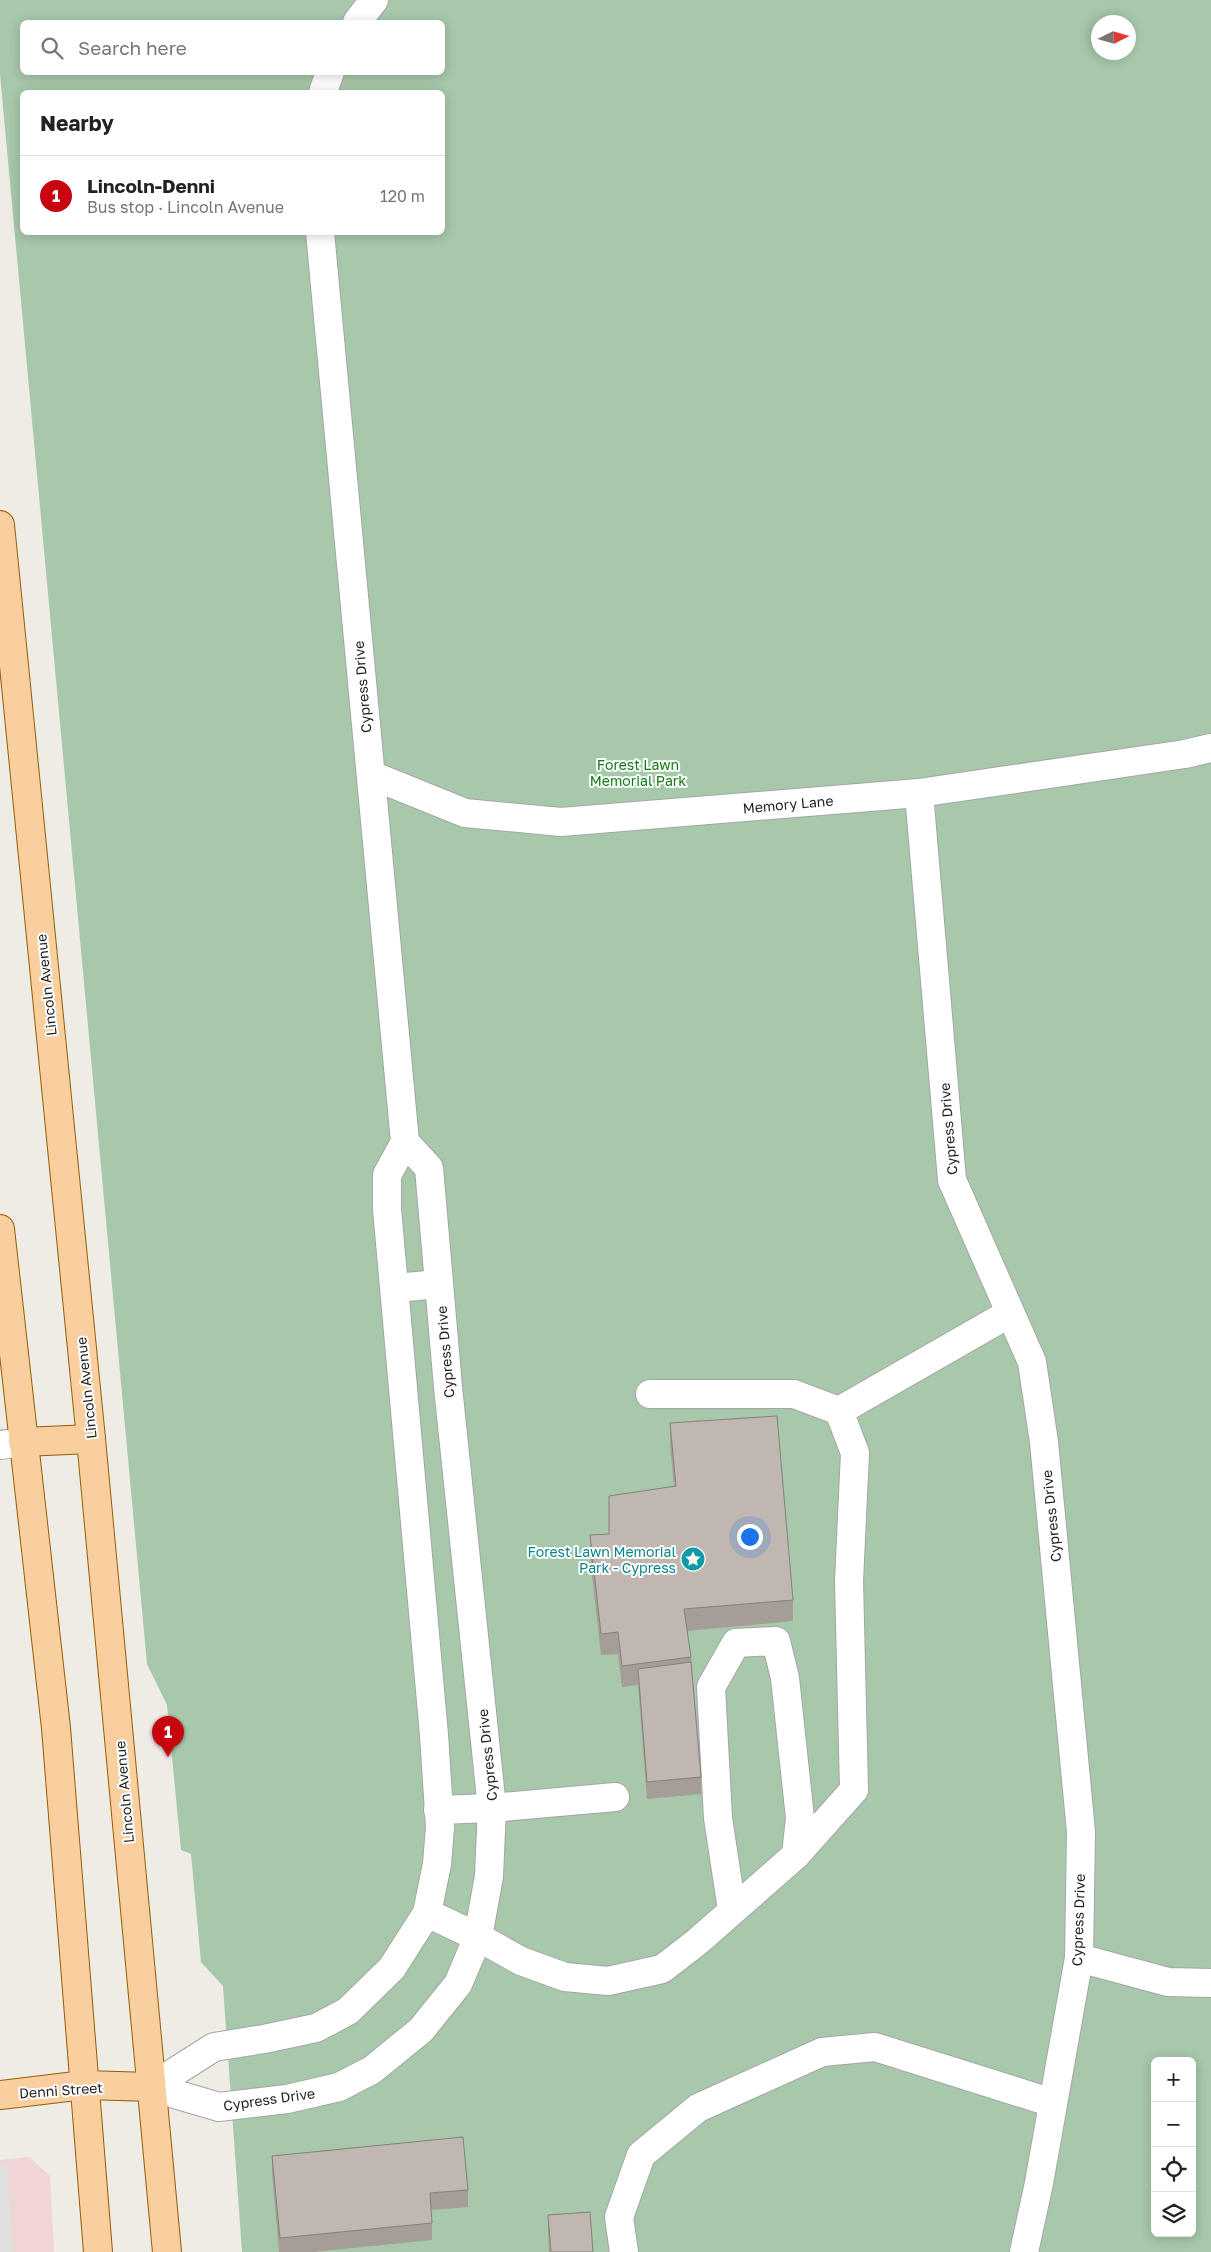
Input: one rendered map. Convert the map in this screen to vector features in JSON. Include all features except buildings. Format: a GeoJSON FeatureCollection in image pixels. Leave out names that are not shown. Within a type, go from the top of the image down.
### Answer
{"type":"FeatureCollection","features":[{"type":"Feature","properties":{"kind":"main road","name":"Lincoln Avenue"},"geometry":{"type":"LineString","coordinates":[[0,530],[91,1439],[167,2252]]}},
{"type":"Feature","properties":{"kind":"main road"},"geometry":{"type":"LineString","coordinates":[[0,1229],[11,1444],[56,1728],[98,2252]]}},
{"type":"Feature","properties":{"kind":"main road"},"geometry":{"type":"LineString","coordinates":[[11,1444],[91,1439]]}},
{"type":"Feature","properties":{"kind":"main road","name":"Denni Street"},"geometry":{"type":"LineString","coordinates":[[0,2095],[84,2085],[151,2087]]}},
{"type":"Feature","properties":{"kind":"street"},"geometry":{"type":"LineString","coordinates":[[358,20],[374,0]]}},
{"type":"Feature","properties":{"kind":"street"},"geometry":{"type":"LineString","coordinates":[[324,90],[329,75]]}},
{"type":"Feature","properties":{"kind":"street","name":"Cypress Drive"},"geometry":{"type":"LineString","coordinates":[[151,2087],[219,2107],[287,2098],[339,2087],[372,2070],[421,2030],[458,1984],[478,1937],[489,1876],[492,1808],[448,1387],[429,1168],[404,1142],[320,235]]}},
{"type":"Feature","properties":{"kind":"street","name":"Memory Lane"},"geometry":{"type":"LineString","coordinates":[[371,774],[464,813],[561,822],[919,793],[1185,754],[1211,748]]}},
{"type":"Feature","properties":{"kind":"street","name":"Cypress Drive"},"geometry":{"type":"LineString","coordinates":[[919,793],[952,1180],[1032,1362],[1044,1442],[1081,1832],[1079,1958],[1024,2252]]}},
{"type":"Feature","properties":{"kind":"street"},"geometry":{"type":"LineString","coordinates":[[151,2087],[214,2046],[264,2039],[316,2028],[348,2011],[392,1968],[427,1913],[437,1864],[440,1826],[433,1726],[387,1209],[387,1175],[404,1142]]}},
{"type":"Feature","properties":{"kind":"street"},"geometry":{"type":"LineString","coordinates":[[395,1288],[439,1284]]}},
{"type":"Feature","properties":{"kind":"street"},"geometry":{"type":"LineString","coordinates":[[839,1411],[1010,1313]]}},
{"type":"Feature","properties":{"kind":"street"},"geometry":{"type":"LineString","coordinates":[[427,1913],[478,1937],[521,1961],[565,1977],[608,1981],[662,1969],[697,1942],[796,1855],[854,1790],[849,1581],[855,1453],[839,1411],[794,1394],[650,1394]]}},
{"type":"Feature","properties":{"kind":"street"},"geometry":{"type":"LineString","coordinates":[[732,1910],[718,1818],[711,1686],[736,1643],[776,1640],[785,1678],[800,1818],[796,1855]]}},
{"type":"Feature","properties":{"kind":"street"},"geometry":{"type":"LineString","coordinates":[[438,1810],[492,1808],[615,1798]]}},
{"type":"Feature","properties":{"kind":"street"},"geometry":{"type":"LineString","coordinates":[[1079,1958],[1168,1982],[1211,1982]]}},
{"type":"Feature","properties":{"kind":"street"},"geometry":{"type":"LineString","coordinates":[[624,2252],[619,2217],[641,2155],[698,2108],[822,2052],[875,2047],[1053,2103]]}},
{"type":"Feature","properties":{"kind":"shaded area"},"geometry":{"type":"Polygon","coordinates":[[[29,2157],[50,2176],[54,2252],[0,2252],[0,2160],[29,2157]]]}},
{"type":"Feature","properties":{"kind":"shaded area"},"geometry":{"type":"Polygon","coordinates":[[[0,2165],[7,2165],[13,2252],[0,2252],[0,2165]]]}},
{"type":"Feature","properties":{"kind":"green space","name":"Forest Lawn Memorial Park"},"geometry":{"type":"Polygon","coordinates":[[[0,0],[1211,0],[1211,2252],[242,2252],[223,1986],[201,1962],[191,1854],[181,1850],[167,1705],[147,1664],[0,74],[0,0]]]}},
{"type":"Feature","properties":{"kind":"place","name":"Forest Lawn Memorial Park - Cypress"},"geometry":{"type":"Point","coordinates":[693,1559]}},
{"type":"Feature","properties":{"kind":"place","name":"Lincoln-Denni"},"geometry":{"type":"Point","coordinates":[168,1757]}}]}
